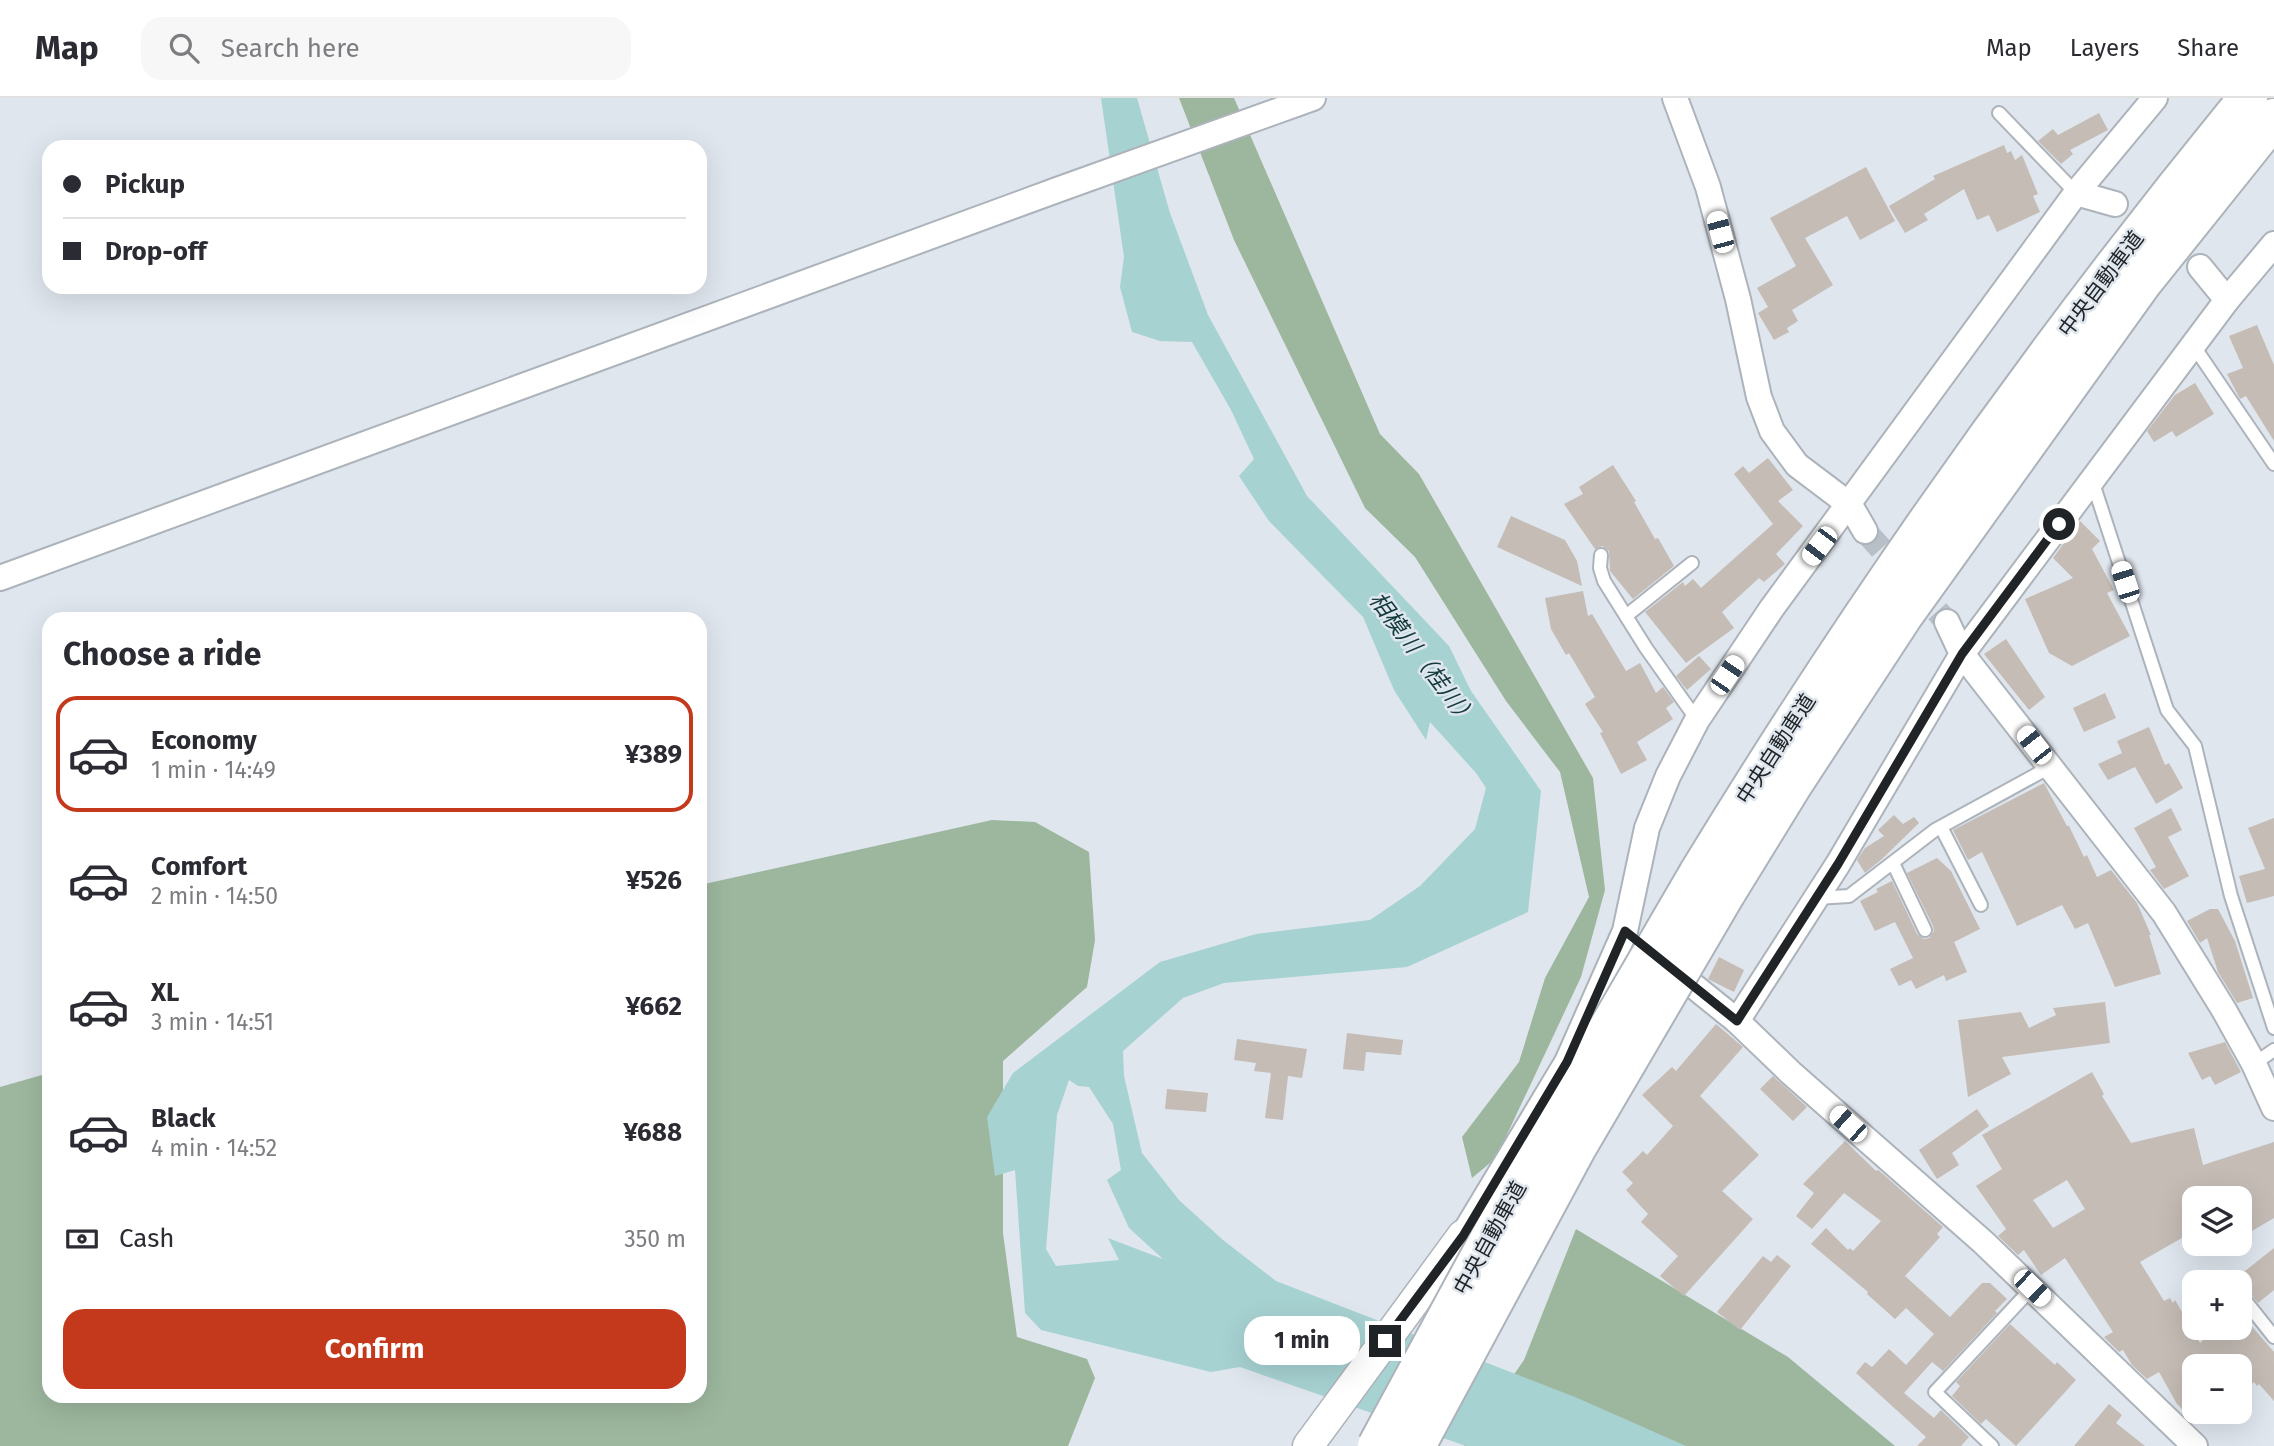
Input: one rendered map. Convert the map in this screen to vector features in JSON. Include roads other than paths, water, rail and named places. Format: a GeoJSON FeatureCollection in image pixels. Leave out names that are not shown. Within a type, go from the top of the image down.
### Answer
{"type":"FeatureCollection","features":[{"type":"Feature","properties":{"kind":"highway","name":"中央自動車道"},"geometry":{"type":"LineString","coordinates":[[1416,1446],[1576,1149],[1712,884],[1778,744],[1969,462],[2116,264],[2245,98]]}},
{"type":"Feature","properties":{"kind":"highway","name":"中央自動車道"},"geometry":{"type":"LineString","coordinates":[[1377,1446],[1547,1133],[1712,884],[1793,784],[1926,582],[2142,283],[2274,118]]}},
{"type":"Feature","properties":{"kind":"street"},"geometry":{"type":"LineString","coordinates":[[0,578],[1312,98]]}},
{"type":"Feature","properties":{"kind":"street"},"geometry":{"type":"LineString","coordinates":[[1675,98],[1708,187],[1738,299],[1759,397],[1772,431],[1797,465],[1850,505],[1865,530]]}},
{"type":"Feature","properties":{"kind":"street"},"geometry":{"type":"LineString","coordinates":[[1308,1446],[1463,1236],[1567,1062],[1625,931],[1647,828],[1668,776],[1697,720],[1772,608],[2076,193],[2155,98]]}},
{"type":"Feature","properties":{"kind":"street"},"geometry":{"type":"LineString","coordinates":[[2076,193],[2115,204]]}},
{"type":"Feature","properties":{"kind":"street"},"geometry":{"type":"LineString","coordinates":[[1737,1021],[1838,864],[1962,654],[2227,300],[2274,244]]}},
{"type":"Feature","properties":{"kind":"street"},"geometry":{"type":"LineString","coordinates":[[2200,267],[2227,300]]}},
{"type":"Feature","properties":{"kind":"street"},"geometry":{"type":"LineString","coordinates":[[1947,622],[1962,654],[2164,912],[2224,1010],[2264,1057],[2274,1108]]}},
{"type":"Feature","properties":{"kind":"street"},"geometry":{"type":"LineString","coordinates":[[1625,931],[1737,1021],[1791,1073],[2032,1288],[2195,1446]]}},
{"type":"Feature","properties":{"kind":"lane"},"geometry":{"type":"LineString","coordinates":[[1999,113],[2076,193]]}},
{"type":"Feature","properties":{"kind":"lane"},"geometry":{"type":"LineString","coordinates":[[2193,345],[2274,464]]}},
{"type":"Feature","properties":{"kind":"lane"},"geometry":{"type":"LineString","coordinates":[[2092,480],[2167,710],[2195,746],[2231,896],[2274,1028]]}},
{"type":"Feature","properties":{"kind":"lane"},"geometry":{"type":"LineString","coordinates":[[1601,555],[1600,568],[1604,581],[1646,648],[1697,720]]}},
{"type":"Feature","properties":{"kind":"lane"},"geometry":{"type":"LineString","coordinates":[[1626,616],[1692,562]]}},
{"type":"Feature","properties":{"kind":"lane"},"geometry":{"type":"LineString","coordinates":[[1816,898],[1849,896],[1941,827],[2050,767]]}},
{"type":"Feature","properties":{"kind":"lane"},"geometry":{"type":"LineString","coordinates":[[1941,827],[1981,905]]}},
{"type":"Feature","properties":{"kind":"lane"},"geometry":{"type":"LineString","coordinates":[[1893,863],[1926,930]]}},
{"type":"Feature","properties":{"kind":"lane"},"geometry":{"type":"LineString","coordinates":[[1992,1446],[1935,1392],[2032,1288]]}},
{"type":"Feature","properties":{"kind":"lane"},"geometry":{"type":"LineString","coordinates":[[2252,1309],[2274,1337]]}},
{"type":"Feature","properties":{"kind":"water","name":"相模川（桂川）"},"geometry":{"type":"Polygon","coordinates":[[[1101,98],[1137,98],[1170,213],[1208,315],[1307,496],[1449,646],[1471,691],[1541,791],[1528,912],[1407,967],[1224,983],[1183,998],[1123,1051],[1124,1076],[1142,1153],[1179,1200],[1223,1240],[1276,1281],[1575,1397],[1686,1446],[1466,1446],[1240,1367],[1211,1372],[1041,1330],[1025,1313],[1015,1170],[995,1176],[987,1117],[1013,1073],[1160,962],[1256,934],[1370,920],[1420,886],[1475,829],[1486,788],[1430,722],[1426,740],[1394,690],[1363,617],[1269,521],[1239,476],[1254,459],[1231,410],[1192,342],[1160,341],[1132,332],[1120,287],[1124,257],[1101,98]],[[1069,1080],[1057,1115],[1046,1249],[1056,1266],[1119,1260],[1108,1238],[1163,1259],[1129,1228],[1107,1180],[1121,1170],[1113,1124],[1089,1087],[1078,1086],[1069,1080]]]}},
{"type":"Feature","properties":{"kind":"tunnel"},"geometry":{"type":"LineString","coordinates":[[1865,531],[1947,622]]}}]}
